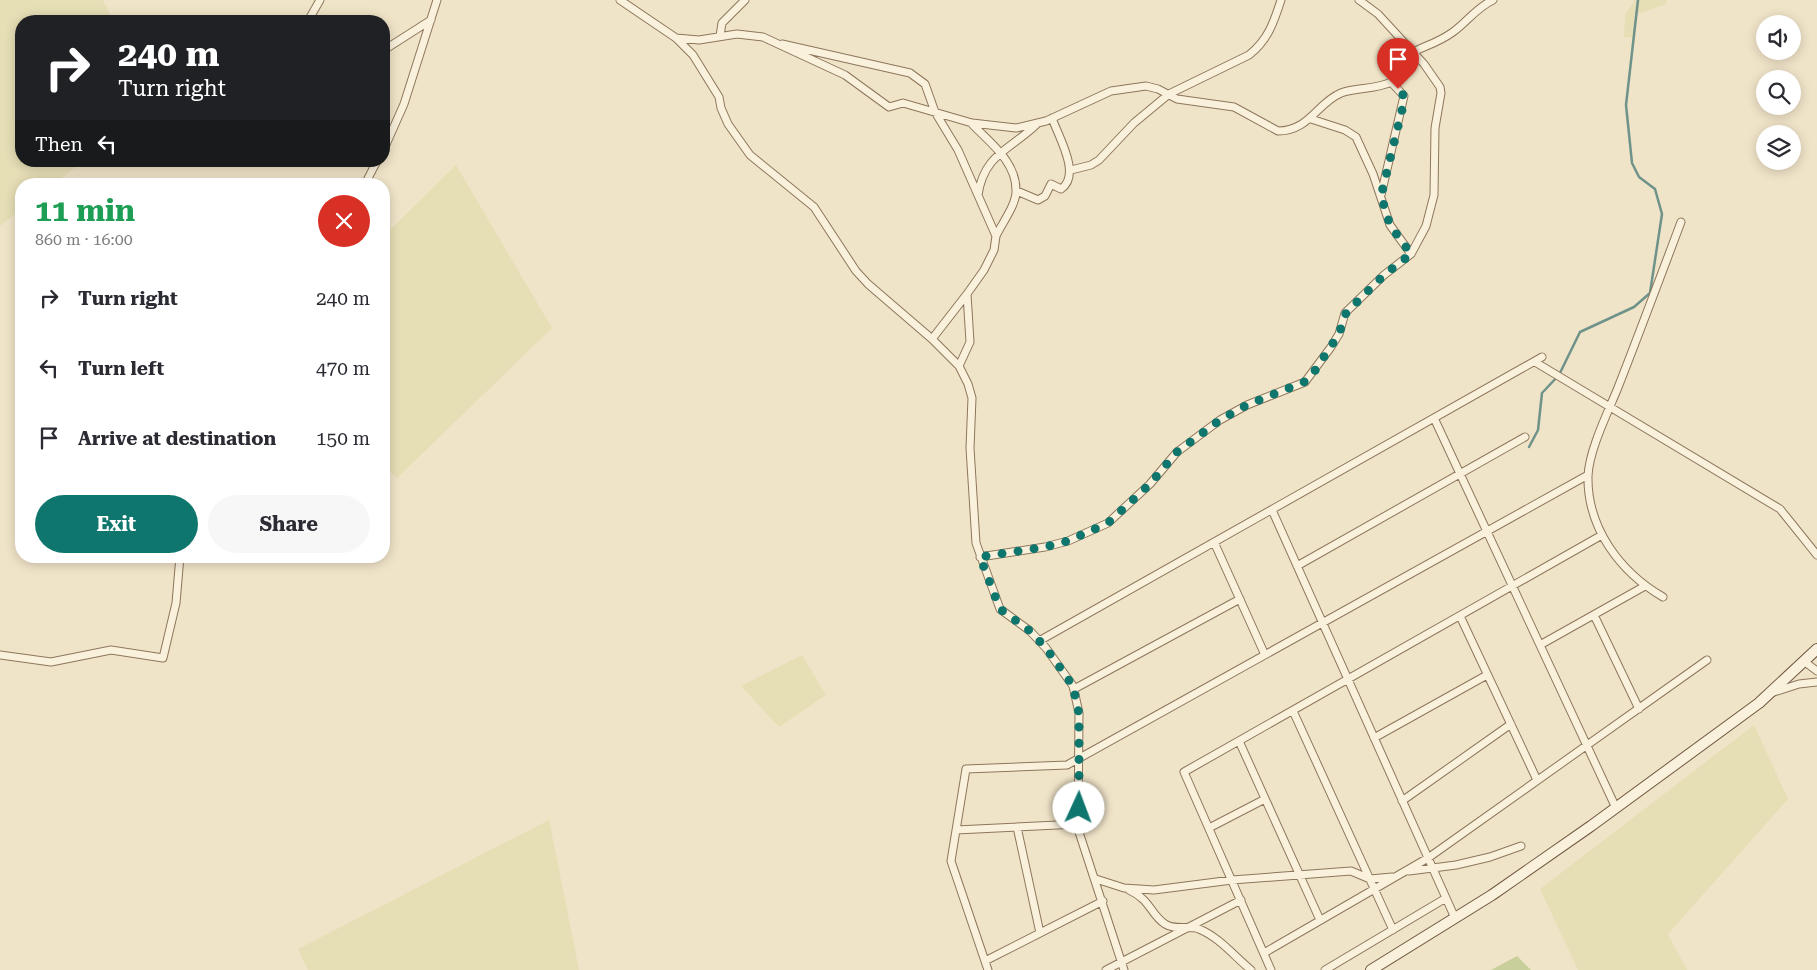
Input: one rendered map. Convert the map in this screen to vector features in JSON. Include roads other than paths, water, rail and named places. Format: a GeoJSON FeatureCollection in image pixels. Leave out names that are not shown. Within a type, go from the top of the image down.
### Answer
{"type":"FeatureCollection","features":[{"type":"Feature","properties":{"kind":"street"},"geometry":{"type":"LineString","coordinates":[[311,15],[320,0]]}},
{"type":"Feature","properties":{"kind":"street"},"geometry":{"type":"LineString","coordinates":[[390,136],[403,108],[437,0]]}},
{"type":"Feature","properties":{"kind":"street"},"geometry":{"type":"LineString","coordinates":[[620,0],[676,38],[693,56],[719,96],[721,108],[728,124],[750,155],[814,207],[856,271],[868,284],[932,339],[959,366],[971,390],[972,398],[970,448],[973,514],[980,557],[1000,609],[1039,641],[1067,676],[1074,689],[1079,714],[1078,824],[1124,970]]}},
{"type":"Feature","properties":{"kind":"street"},"geometry":{"type":"LineString","coordinates":[[720,36],[722,23],[745,0]]}},
{"type":"Feature","properties":{"kind":"street"},"geometry":{"type":"LineString","coordinates":[[1071,170],[1090,165],[1099,160],[1134,123],[1169,94],[1249,55],[1259,47],[1268,37],[1281,0]]}},
{"type":"Feature","properties":{"kind":"street"},"geometry":{"type":"LineString","coordinates":[[980,557],[1045,547],[1068,541],[1108,523],[1150,484],[1177,452],[1220,420],[1247,405],[1304,382],[1335,340],[1346,313],[1384,275],[1411,254],[1426,226],[1434,195],[1435,128],[1441,93],[1434,78],[1412,51],[1378,14],[1360,0]]}},
{"type":"Feature","properties":{"kind":"street"},"geometry":{"type":"LineString","coordinates":[[676,38],[699,40],[737,34],[755,35],[845,75],[889,106],[903,103],[972,123],[1016,128],[1052,118],[1111,91],[1146,86],[1185,101],[1234,107],[1278,131],[1293,128],[1310,120],[1340,94],[1380,87],[1391,82],[1399,64],[1412,51],[1455,31],[1477,10],[1492,0]]}},
{"type":"Feature","properties":{"kind":"street"},"geometry":{"type":"LineString","coordinates":[[390,46],[431,20]]}},
{"type":"Feature","properties":{"kind":"street"},"geometry":{"type":"LineString","coordinates":[[775,43],[910,73],[925,84],[935,112],[958,150],[996,236]]}},
{"type":"Feature","properties":{"kind":"street"},"geometry":{"type":"LineString","coordinates":[[1381,196],[1404,96],[1391,82]]}},
{"type":"Feature","properties":{"kind":"street"},"geometry":{"type":"LineString","coordinates":[[1017,191],[1030,198],[1042,198],[1051,184],[1058,189],[1064,187],[1071,170],[1052,118]]}},
{"type":"Feature","properties":{"kind":"street"},"geometry":{"type":"LineString","coordinates":[[1310,120],[1345,130],[1356,137],[1381,196],[1390,225],[1411,254]]}},
{"type":"Feature","properties":{"kind":"street"},"geometry":{"type":"LineString","coordinates":[[932,339],[984,270],[994,250],[996,236],[1017,191],[1013,174],[1001,153],[972,123]]}},
{"type":"Feature","properties":{"kind":"street"},"geometry":{"type":"LineString","coordinates":[[978,195],[980,180],[986,167],[1039,123]]}},
{"type":"Feature","properties":{"kind":"street"},"geometry":{"type":"LineString","coordinates":[[368,178],[375,167]]}},
{"type":"Feature","properties":{"kind":"street"},"geometry":{"type":"LineString","coordinates":[[1663,597],[1630,574],[1611,551],[1602,535],[1590,499],[1588,475],[1610,407],[1682,222]]}},
{"type":"Feature","properties":{"kind":"street"},"geometry":{"type":"LineString","coordinates":[[959,366],[970,342],[967,294]]}},
{"type":"Feature","properties":{"kind":"street"},"geometry":{"type":"LineString","coordinates":[[1039,641],[1542,357]]}},
{"type":"Feature","properties":{"kind":"street"},"geometry":{"type":"LineString","coordinates":[[1535,362],[1780,509],[1817,555]]}},
{"type":"Feature","properties":{"kind":"street"},"geometry":{"type":"LineString","coordinates":[[1434,418],[1616,808]]}},
{"type":"Feature","properties":{"kind":"street"},"geometry":{"type":"LineString","coordinates":[[1297,566],[1525,437]]}},
{"type":"Feature","properties":{"kind":"street"},"geometry":{"type":"LineString","coordinates":[[988,970],[951,861],[966,769],[1067,765],[1588,475]]}},
{"type":"Feature","properties":{"kind":"street"},"geometry":{"type":"LineString","coordinates":[[1272,510],[1455,918]]}},
{"type":"Feature","properties":{"kind":"street"},"geometry":{"type":"LineString","coordinates":[[1271,970],[1184,772],[1602,535]]}},
{"type":"Feature","properties":{"kind":"street"},"geometry":{"type":"LineString","coordinates":[[1214,542],[1265,654]]}},
{"type":"Feature","properties":{"kind":"street"},"geometry":{"type":"LineString","coordinates":[[0,655],[51,662],[111,650],[163,658],[176,603],[179,563]]}},
{"type":"Feature","properties":{"kind":"street"},"geometry":{"type":"LineString","coordinates":[[1540,645],[1645,586]]}},
{"type":"Feature","properties":{"kind":"street"},"geometry":{"type":"LineString","coordinates":[[1074,689],[1240,599]]}},
{"type":"Feature","properties":{"kind":"street"},"geometry":{"type":"LineString","coordinates":[[1594,615],[1638,709]]}},
{"type":"Feature","properties":{"kind":"street"},"geometry":{"type":"LineString","coordinates":[[1460,616],[1537,780]]}},
{"type":"Feature","properties":{"kind":"street"},"geometry":{"type":"LineString","coordinates":[[1371,970],[1492,895],[1616,808],[1773,692],[1817,649]]}},
{"type":"Feature","properties":{"kind":"street"},"geometry":{"type":"LineString","coordinates":[[1264,952],[1428,858],[1707,660]]}},
{"type":"Feature","properties":{"kind":"street"},"geometry":{"type":"LineString","coordinates":[[1805,662],[1817,671]]}},
{"type":"Feature","properties":{"kind":"street"},"geometry":{"type":"LineString","coordinates":[[1374,738],[1487,675]]}},
{"type":"Feature","properties":{"kind":"street"},"geometry":{"type":"LineString","coordinates":[[1773,692],[1799,684],[1817,682]]}},
{"type":"Feature","properties":{"kind":"street"},"geometry":{"type":"LineString","coordinates":[[1293,711],[1393,930]]}},
{"type":"Feature","properties":{"kind":"street"},"geometry":{"type":"LineString","coordinates":[[1402,802],[1511,724]]}},
{"type":"Feature","properties":{"kind":"street"},"geometry":{"type":"LineString","coordinates":[[1239,741],[1320,920]]}},
{"type":"Feature","properties":{"kind":"street"},"geometry":{"type":"LineString","coordinates":[[1209,828],[1265,799]]}},
{"type":"Feature","properties":{"kind":"street"},"geometry":{"type":"LineString","coordinates":[[956,830],[1078,824]]}},
{"type":"Feature","properties":{"kind":"street"},"geometry":{"type":"LineString","coordinates":[[1018,827],[1040,933]]}},
{"type":"Feature","properties":{"kind":"street"},"geometry":{"type":"LineString","coordinates":[[1124,888],[1154,890],[1232,880],[1351,871],[1370,878],[1390,878],[1412,870],[1490,857],[1520,846]]}},
{"type":"Feature","properties":{"kind":"street"},"geometry":{"type":"LineString","coordinates":[[1096,879],[1142,896],[1166,924],[1185,929],[1198,928],[1216,939],[1251,970]]}},
{"type":"Feature","properties":{"kind":"street"},"geometry":{"type":"LineString","coordinates":[[1325,970],[1446,898]]}},
{"type":"Feature","properties":{"kind":"street"},"geometry":{"type":"LineString","coordinates":[[1106,970],[1241,900]]}},
{"type":"Feature","properties":{"kind":"street"},"geometry":{"type":"LineString","coordinates":[[985,960],[1103,901]]}},
{"type":"Feature","properties":{"kind":"waterway"},"geometry":{"type":"LineString","coordinates":[[1529,447],[1538,430],[1542,393],[1559,375],[1580,332],[1634,307],[1650,293],[1662,214],[1655,189],[1639,177],[1632,163],[1626,105],[1638,0]]}}]}
